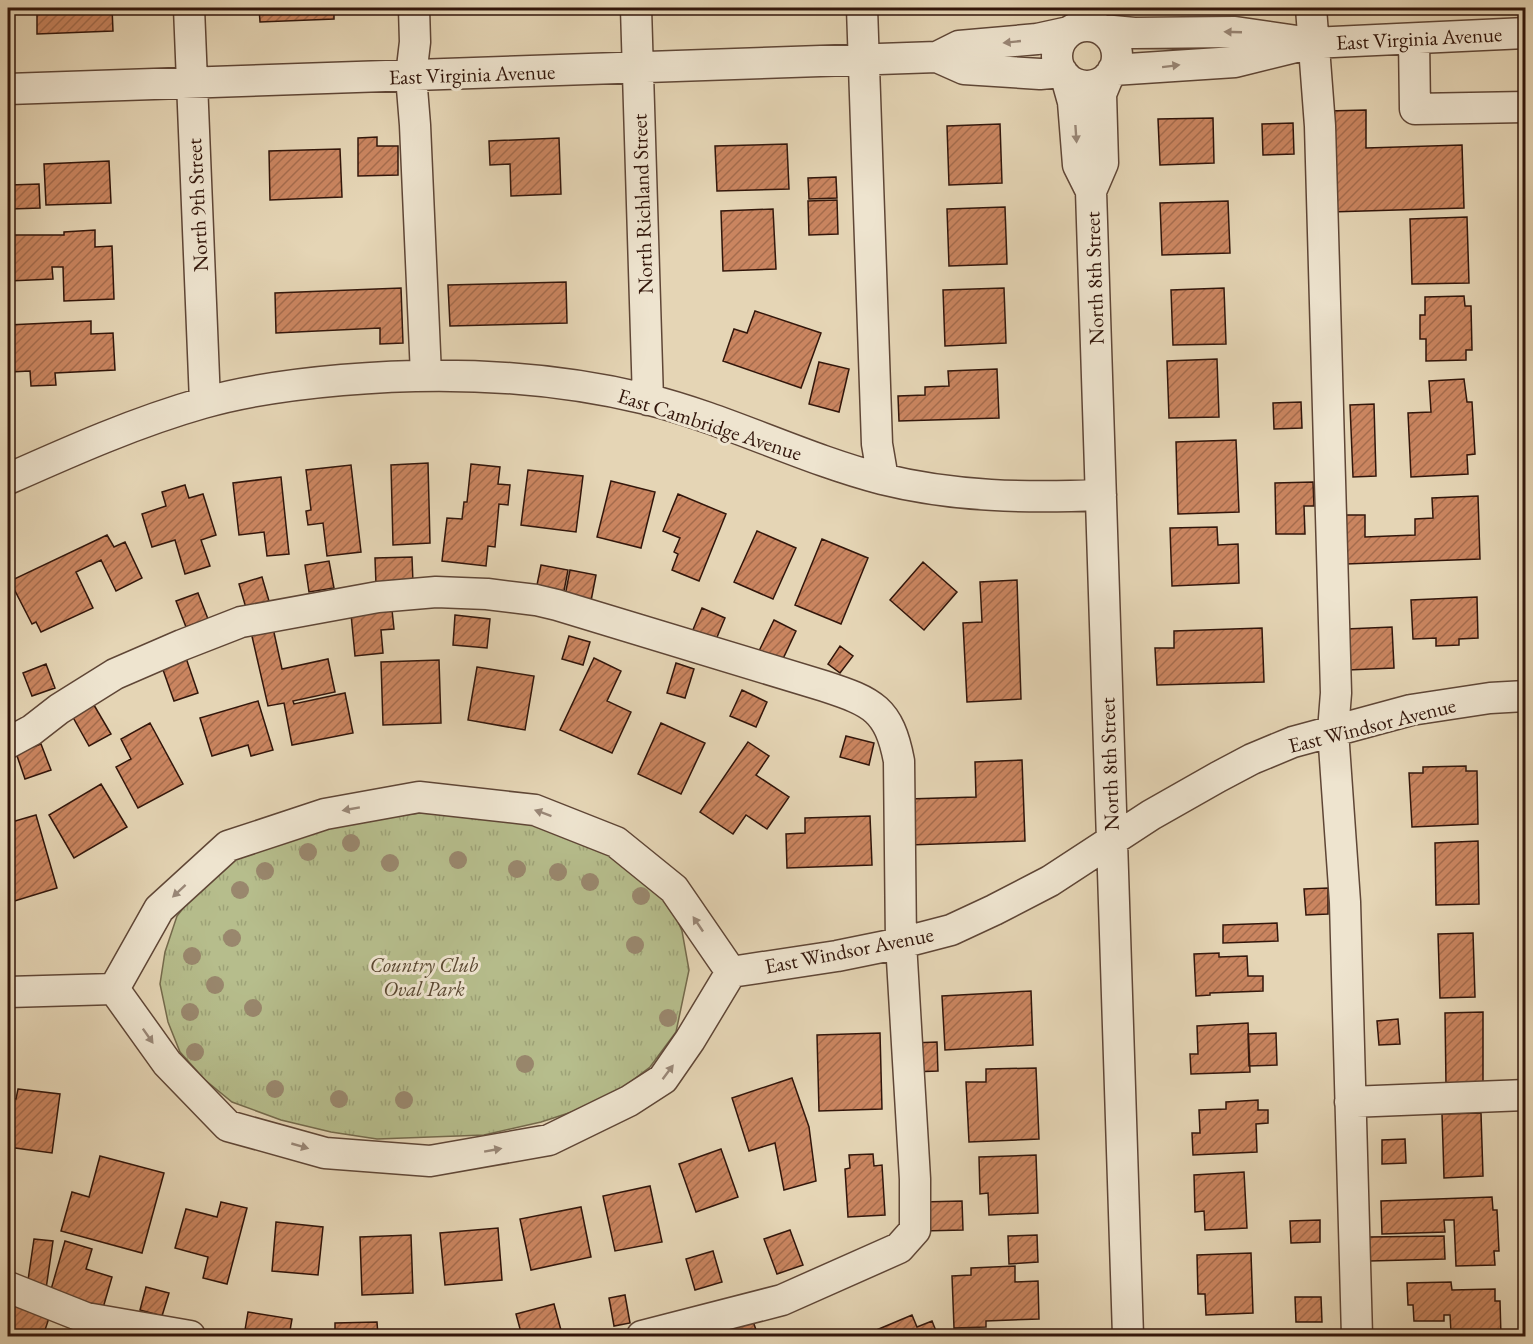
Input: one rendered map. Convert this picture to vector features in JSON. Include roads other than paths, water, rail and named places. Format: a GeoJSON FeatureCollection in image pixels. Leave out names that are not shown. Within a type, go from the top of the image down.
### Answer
{"type":"FeatureCollection","features":[{"type":"Feature","properties":{"kind":"street","name":"North 9th Street"},"geometry":{"type":"LineString","coordinates":[[189,8],[206,402]]}},
{"type":"Feature","properties":{"kind":"street"},"geometry":{"type":"LineString","coordinates":[[414,8],[415,42],[411,76],[426,375]]}},
{"type":"Feature","properties":{"kind":"street","name":"North Richland Street"},"geometry":{"type":"LineString","coordinates":[[636,8],[648,400]]}},
{"type":"Feature","properties":{"kind":"street"},"geometry":{"type":"LineString","coordinates":[[862,8],[877,444],[883,479]]}},
{"type":"Feature","properties":{"kind":"street"},"geometry":{"type":"LineString","coordinates":[[1311,8],[1320,126],[1336,693],[1333,731],[1345,902],[1357,1336]]}},
{"type":"Feature","properties":{"kind":"street","name":"East Virginia Avenue"},"geometry":{"type":"LineString","coordinates":[[1100,22],[1134,33],[1235,32],[1312,43],[1526,33]]}},
{"type":"Feature","properties":{"kind":"street"},"geometry":{"type":"LineString","coordinates":[[1100,22],[1115,44],[1117,62],[1111,74],[1092,85],[1074,82],[1064,74],[1058,60],[1059,47],[1070,24],[1086,26],[1100,22]]}},
{"type":"Feature","properties":{"kind":"street","name":"East Virginia Avenue"},"geometry":{"type":"LineString","coordinates":[[8,89],[937,57],[959,46],[1037,39],[1070,24]]}},
{"type":"Feature","properties":{"kind":"street"},"geometry":{"type":"LineString","coordinates":[[1414,39],[1415,109],[1526,107]]}},
{"type":"Feature","properties":{"kind":"street","name":"East Virginia Avenue"},"geometry":{"type":"LineString","coordinates":[[1111,74],[1235,62],[1312,43]]}},
{"type":"Feature","properties":{"kind":"street","name":"East Virginia Avenue"},"geometry":{"type":"LineString","coordinates":[[937,57],[964,69],[1064,74]]}},
{"type":"Feature","properties":{"kind":"street","name":"North 8th Street"},"geometry":{"type":"LineString","coordinates":[[1064,74],[1073,102],[1078,165],[1091,191],[1128,1336]]}},
{"type":"Feature","properties":{"kind":"street","name":"North 8th Street"},"geometry":{"type":"LineString","coordinates":[[1091,191],[1103,163],[1101,94],[1111,74]]}},
{"type":"Feature","properties":{"kind":"street","name":"East Cambridge Avenue"},"geometry":{"type":"LineString","coordinates":[[8,478],[160,416],[206,402],[310,383],[426,375],[493,375],[566,383],[648,400],[718,422],[823,461],[883,479],[984,495],[1035,498],[1101,495]]}},
{"type":"Feature","properties":{"kind":"street"},"geometry":{"type":"LineString","coordinates":[[8,743],[32,730],[59,709],[115,675],[241,622],[378,597],[436,592],[487,594],[547,602],[853,695],[872,705],[886,720],[894,735],[899,761],[901,943],[915,1179],[915,1230],[899,1248],[782,1300],[642,1336]]}},
{"type":"Feature","properties":{"kind":"street","name":"East Windsor Avenue"},"geometry":{"type":"LineString","coordinates":[[731,972],[837,956],[951,930],[1050,881],[1151,815],[1252,759],[1293,742],[1410,710],[1490,698],[1526,696]]}},
{"type":"Feature","properties":{"kind":"street"},"geometry":{"type":"LineString","coordinates":[[419,797],[535,810],[616,842],[674,889],[731,972],[690,1040],[663,1079],[629,1101],[549,1140],[430,1161],[325,1153],[228,1125],[167,1062],[114,988],[159,909],[228,846],[325,814],[419,797]]}},
{"type":"Feature","properties":{"kind":"street"},"geometry":{"type":"LineString","coordinates":[[8,992],[114,988]]}},
{"type":"Feature","properties":{"kind":"street"},"geometry":{"type":"LineString","coordinates":[[1350,1102],[1526,1095]]}},
{"type":"Feature","properties":{"kind":"street"},"geometry":{"type":"LineString","coordinates":[[8,1287],[86,1318],[190,1336]]}},
{"type":"Feature","properties":{"kind":"park label","name":"Country Club Oval Park"},"geometry":{"type":"Point","coordinates":[424,976]}}]}
